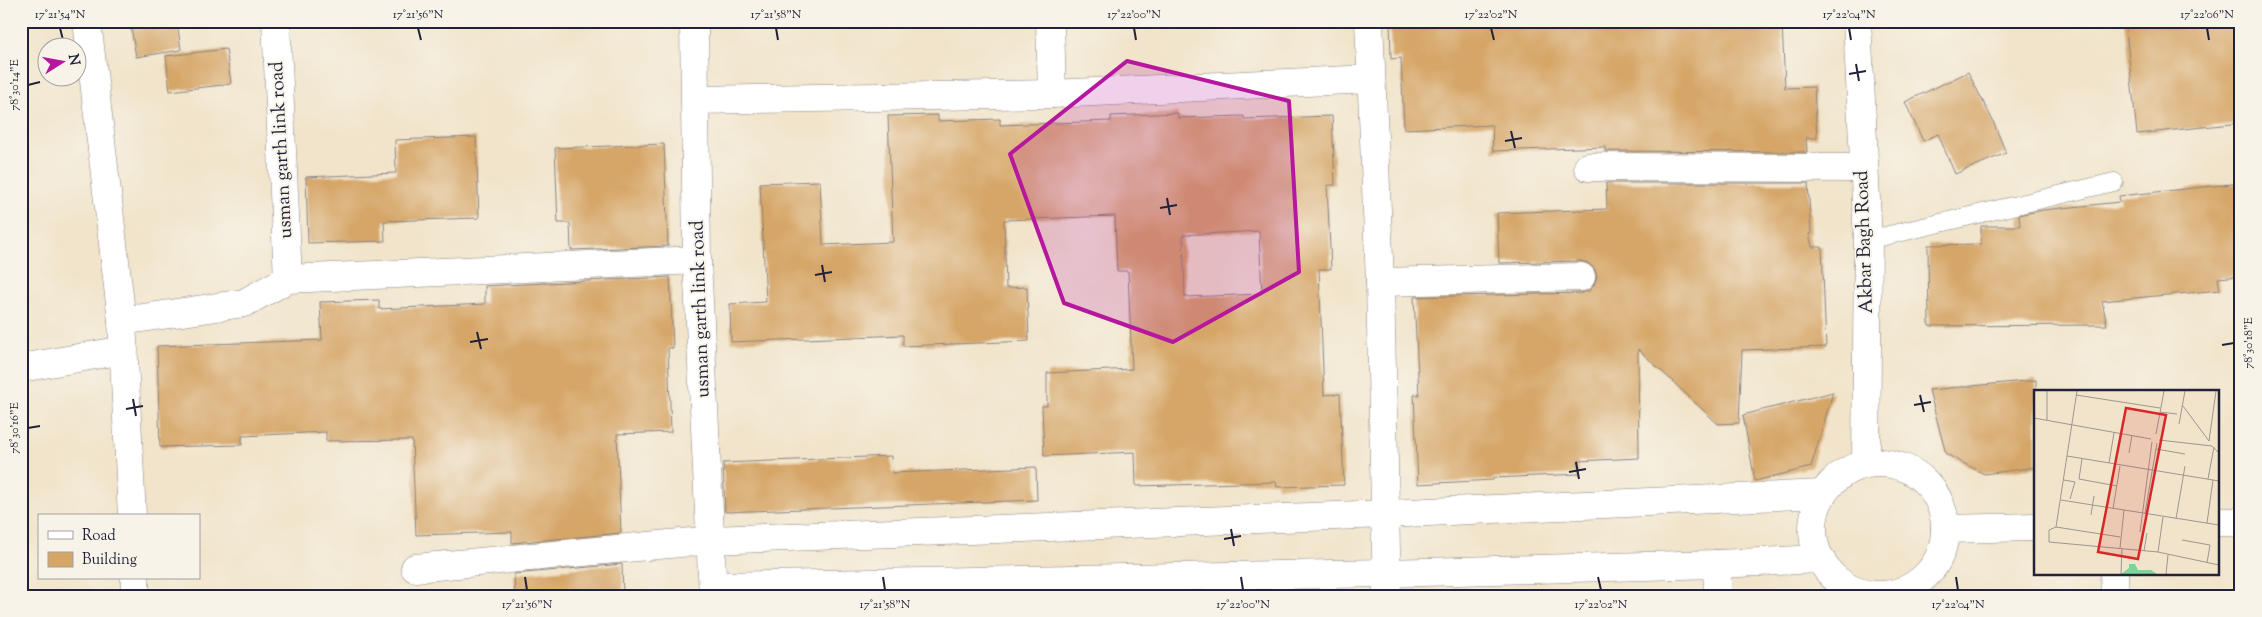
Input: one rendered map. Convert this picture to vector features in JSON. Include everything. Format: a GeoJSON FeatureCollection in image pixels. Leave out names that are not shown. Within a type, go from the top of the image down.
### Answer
{"type":"FeatureCollection","features":[{"type":"Feature","properties":{"kind":"street"},"geometry":{"type":"LineString","coordinates":[[87,21],[122,321],[132,514]]}},
{"type":"Feature","properties":{"kind":"street","name":"usman garth link road"},"geometry":{"type":"LineString","coordinates":[[276,21],[288,279]]}},
{"type":"Feature","properties":{"kind":"street","name":"usman garth link road"},"geometry":{"type":"LineString","coordinates":[[694,21],[697,260],[713,591]]}},
{"type":"Feature","properties":{"kind":"street"},"geometry":{"type":"LineString","coordinates":[[1050,21],[1052,94]]}},
{"type":"Feature","properties":{"kind":"street"},"geometry":{"type":"LineString","coordinates":[[1369,21],[1380,282],[1386,584]]}},
{"type":"Feature","properties":{"kind":"street","name":"Akbar Bagh Road"},"geometry":{"type":"LineString","coordinates":[[1857,21],[1868,240],[1866,463]]}},
{"type":"Feature","properties":{"kind":"street"},"geometry":{"type":"LineString","coordinates":[[696,100],[1052,94],[1371,79]]}},
{"type":"Feature","properties":{"kind":"street"},"geometry":{"type":"LineString","coordinates":[[1588,166],[1863,168]]}},
{"type":"Feature","properties":{"kind":"street"},"geometry":{"type":"LineString","coordinates":[[122,321],[244,303],[288,279],[697,260]]}},
{"type":"Feature","properties":{"kind":"street"},"geometry":{"type":"LineString","coordinates":[[1380,282],[1581,277]]}},
{"type":"Feature","properties":{"kind":"street"},"geometry":{"type":"LineString","coordinates":[[21,368],[124,350]]}},
{"type":"Feature","properties":{"kind":"street"},"geometry":{"type":"LineString","coordinates":[[1886,462],[1904,467],[1921,478],[1934,492],[1942,510],[1945,529],[1941,551],[1931,570],[1915,585],[1895,593],[1874,595],[1855,591],[1838,582],[1816,551],[1812,530],[1814,513],[1822,494],[1833,480],[1848,470],[1866,463],[1886,462]]}},
{"type":"Feature","properties":{"kind":"street"},"geometry":{"type":"LineString","coordinates":[[415,568],[712,540],[1385,514],[1822,494]]}},
{"type":"Feature","properties":{"kind":"street"},"geometry":{"type":"LineString","coordinates":[[2220,522],[2241,522]]}},
{"type":"Feature","properties":{"kind":"street"},"geometry":{"type":"LineString","coordinates":[[1945,529],[2034,527]]}},
{"type":"Feature","properties":{"kind":"street"},"geometry":{"type":"LineString","coordinates":[[713,591],[1386,584],[1821,559]]}},
{"type":"Feature","properties":{"kind":"street"},"geometry":{"type":"LineString","coordinates":[[1717,564],[1718,596]]}},
{"type":"Feature","properties":{"kind":"street"},"geometry":{"type":"LineString","coordinates":[[2114,574],[2115,596]]}},
{"type":"Feature","properties":{"kind":"street"},"geometry":{"type":"LineString","coordinates":[[135,580],[135,596]]}},
{"type":"Feature","properties":{"kind":"lane"},"geometry":{"type":"LineString","coordinates":[[1868,240],[2114,182]]}},
{"type":"Feature","properties":{"kind":"highlighted area"},"geometry":{"type":"Polygon","coordinates":[[[1127,61],[1289,101],[1299,272],[1173,342],[1064,303],[1010,154],[1127,61]]]}},
{"type":"Feature","properties":{"kind":"building"},"geometry":{"type":"Polygon","coordinates":[[[130,21],[177,21],[181,50],[136,57],[130,21]]]}},
{"type":"Feature","properties":{"kind":"building"},"geometry":{"type":"Polygon","coordinates":[[[1390,21],[1684,21],[1685,27],[1782,23],[1785,88],[1814,87],[1817,138],[1806,138],[1807,152],[1605,151],[1605,147],[1493,151],[1492,125],[1404,129],[1401,58],[1391,59],[1390,21]]]}},
{"type":"Feature","properties":{"kind":"building"},"geometry":{"type":"Polygon","coordinates":[[[2125,21],[2183,21],[2183,28],[2241,22],[2241,123],[2137,134],[2125,21]]]}},
{"type":"Feature","properties":{"kind":"building"},"geometry":{"type":"Polygon","coordinates":[[[226,49],[231,84],[170,91],[166,56],[226,49]]]}},
{"type":"Feature","properties":{"kind":"building"},"geometry":{"type":"Polygon","coordinates":[[[1968,72],[1992,119],[2006,153],[1955,174],[1938,134],[1923,141],[1905,102],[1968,72]]]}},
{"type":"Feature","properties":{"kind":"building"},"geometry":{"type":"Polygon","coordinates":[[[1178,113],[1178,118],[1244,116],[1244,119],[1332,116],[1335,185],[1327,185],[1331,269],[1319,269],[1324,395],[1340,394],[1344,485],[1277,487],[1276,482],[1136,486],[1135,452],[1044,456],[1042,406],[1047,406],[1047,373],[1132,369],[1128,271],[1117,271],[1115,216],[1004,220],[1006,288],[1027,287],[1029,341],[903,346],[903,335],[731,342],[730,304],[766,302],[760,183],[820,181],[823,245],[893,242],[888,116],[938,115],[938,121],[1000,119],[1000,125],[1111,121],[1111,116],[1178,113]],[[1259,231],[1183,235],[1185,297],[1262,294],[1259,231]]]}},
{"type":"Feature","properties":{"kind":"building"},"geometry":{"type":"Polygon","coordinates":[[[476,137],[479,218],[384,221],[385,241],[308,243],[306,177],[396,173],[395,140],[476,137]]]}},
{"type":"Feature","properties":{"kind":"building"},"geometry":{"type":"Polygon","coordinates":[[[664,144],[668,246],[571,250],[570,223],[558,223],[555,148],[664,144]]]}},
{"type":"Feature","properties":{"kind":"building"},"geometry":{"type":"Polygon","coordinates":[[[1606,183],[1808,183],[1811,233],[1809,234],[1812,247],[1822,247],[1826,347],[1742,350],[1739,423],[1718,424],[1638,349],[1639,458],[1578,461],[1579,474],[1418,484],[1414,395],[1419,395],[1414,297],[1581,293],[1589,291],[1594,285],[1597,276],[1594,268],[1588,263],[1581,261],[1499,263],[1497,213],[1607,209],[1606,183]]]}},
{"type":"Feature","properties":{"kind":"building"},"geometry":{"type":"Polygon","coordinates":[[[2241,183],[2241,276],[2218,278],[2220,290],[2102,301],[2107,325],[1929,326],[1928,245],[1981,244],[1981,226],[2020,226],[2019,215],[2043,210],[2120,202],[2119,196],[2241,183]]]}},
{"type":"Feature","properties":{"kind":"building"},"geometry":{"type":"Polygon","coordinates":[[[670,277],[673,348],[668,348],[671,432],[617,434],[621,533],[512,543],[512,532],[416,535],[412,440],[326,441],[326,432],[242,436],[242,445],[160,447],[157,346],[322,340],[320,302],[379,300],[379,309],[485,304],[485,286],[670,277]]]}},
{"type":"Feature","properties":{"kind":"building"},"geometry":{"type":"Polygon","coordinates":[[[2036,380],[2036,390],[2034,390],[2034,467],[1984,474],[1946,454],[1929,390],[2036,380]]]}},
{"type":"Feature","properties":{"kind":"building"},"geometry":{"type":"Polygon","coordinates":[[[1833,392],[1811,467],[1755,481],[1743,415],[1833,392]]]}},
{"type":"Feature","properties":{"kind":"building"},"geometry":{"type":"Polygon","coordinates":[[[891,456],[892,473],[1036,467],[1037,500],[725,512],[723,463],[891,456]]]}},
{"type":"Feature","properties":{"kind":"building"},"geometry":{"type":"Polygon","coordinates":[[[622,564],[623,596],[515,596],[514,574],[622,564]]]}}]}
